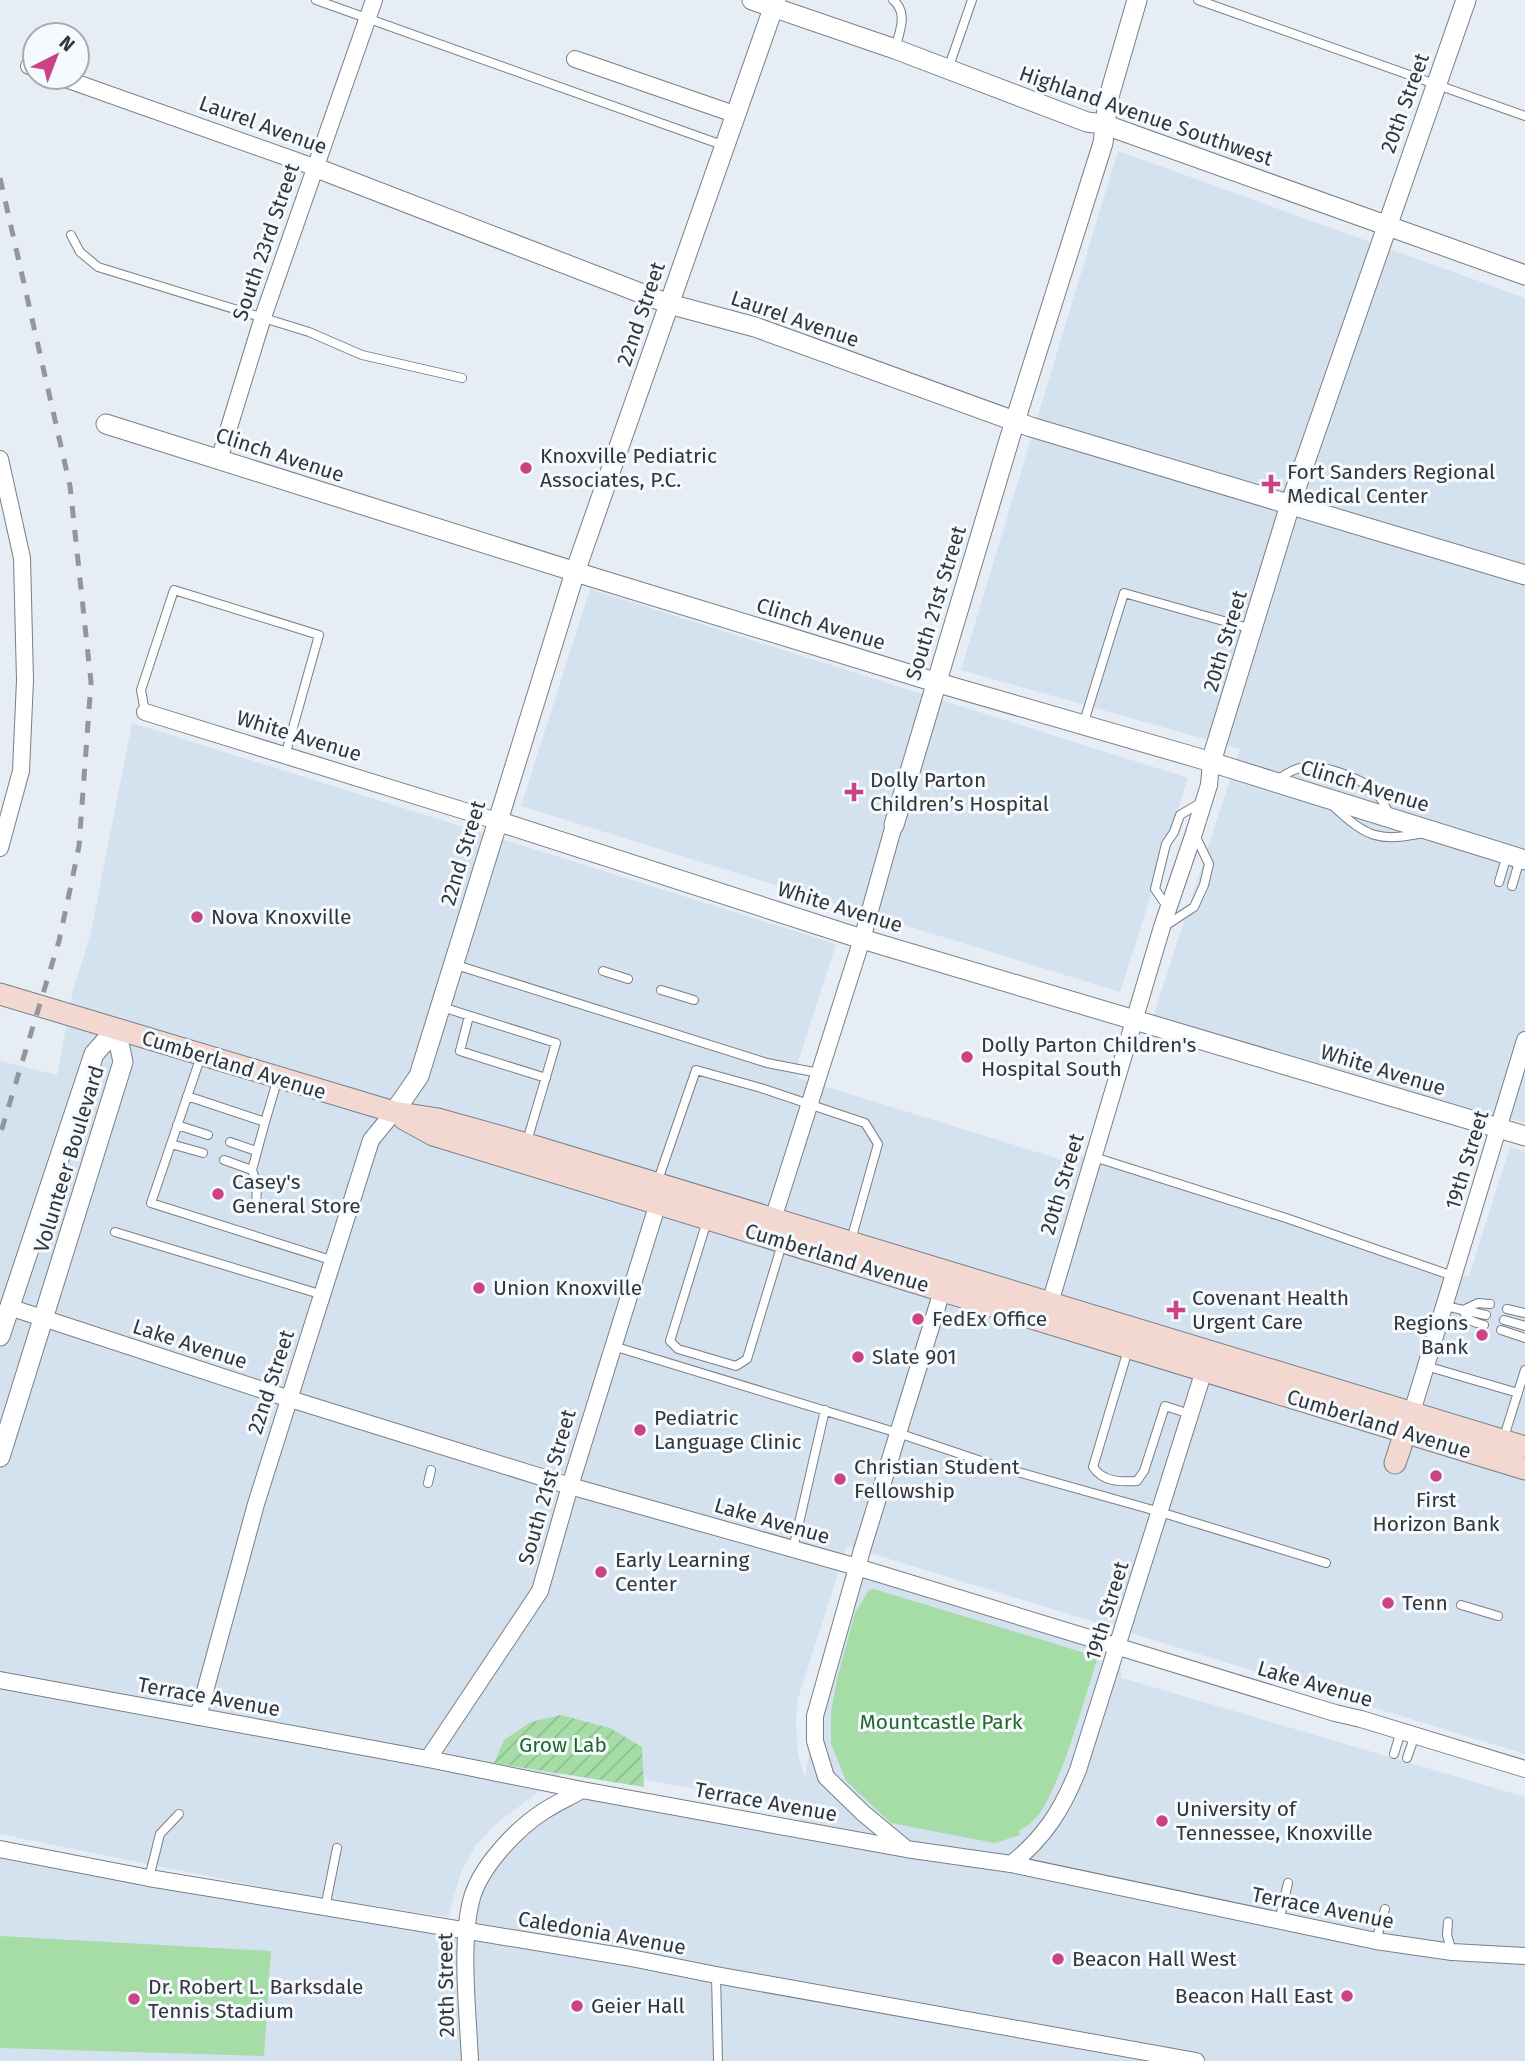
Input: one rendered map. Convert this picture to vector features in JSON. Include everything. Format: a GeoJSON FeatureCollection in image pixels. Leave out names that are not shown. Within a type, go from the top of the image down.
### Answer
{"type":"FeatureCollection","features":[{"type":"Feature","properties":{"kind":"main road","name":"Cumberland Avenue"},"geometry":{"type":"LineString","coordinates":[[0,994],[394,1112],[438,1119],[526,1144],[657,1193],[942,1291],[1047,1312],[1129,1348],[1207,1362]]}},
{"type":"Feature","properties":{"kind":"main road","name":"Cumberland Avenue"},"geometry":{"type":"LineString","coordinates":[[394,1112],[433,1135],[657,1193],[708,1219],[774,1232],[850,1242],[1047,1312],[1207,1362],[1409,1421],[1525,1447]]}},
{"type":"Feature","properties":{"kind":"main road","name":"Cumberland Avenue"},"geometry":{"type":"LineString","coordinates":[[1409,1421],[1525,1469]]}},
{"type":"Feature","properties":{"kind":"main road"},"geometry":{"type":"LineString","coordinates":[[1395,1463],[1409,1421]]}},
{"type":"Feature","properties":{"kind":"street","name":"South 23rd Street"},"geometry":{"type":"LineString","coordinates":[[219,460],[262,317],[374,0]]}},
{"type":"Feature","properties":{"kind":"street","name":"Highland Avenue Southwest"},"geometry":{"type":"LineString","coordinates":[[752,0],[775,4],[1087,122],[1104,124],[1525,275]]}},
{"type":"Feature","properties":{"kind":"street","name":"South 21st Street"},"geometry":{"type":"LineString","coordinates":[[774,1232],[809,1104],[862,939],[935,682],[1103,143],[1108,100],[1137,0]]}},
{"type":"Feature","properties":{"kind":"street","name":"20th Street"},"geometry":{"type":"LineString","coordinates":[[1047,1312],[1162,927],[1195,833],[1211,762],[1290,505],[1466,0]]}},
{"type":"Feature","properties":{"kind":"street","name":"22nd Street"},"geometry":{"type":"LineString","coordinates":[[198,1717],[256,1504],[371,1140],[419,1076],[575,572],[775,4]]}},
{"type":"Feature","properties":{"kind":"street"},"geometry":{"type":"LineString","coordinates":[[575,59],[737,115]]}},
{"type":"Feature","properties":{"kind":"street","name":"Laurel Avenue"},"geometry":{"type":"LineString","coordinates":[[91,88],[314,167],[669,304],[755,327],[1015,421],[1525,575]]}},
{"type":"Feature","properties":{"kind":"street","name":"Clinch Avenue"},"geometry":{"type":"LineString","coordinates":[[106,424],[575,572],[935,682],[1211,762],[1517,858]]}},
{"type":"Feature","properties":{"kind":"street"},"geometry":{"type":"LineString","coordinates":[[0,459],[22,558],[25,680],[21,771],[0,848]]}},
{"type":"Feature","properties":{"kind":"street","name":"White Avenue"},"geometry":{"type":"LineString","coordinates":[[145,712],[862,939],[1525,1136]]}},
{"type":"Feature","properties":{"kind":"street","name":"Volunteer Boulevard"},"geometry":{"type":"LineString","coordinates":[[0,1336],[94,1054],[116,1029]]}},
{"type":"Feature","properties":{"kind":"street","name":"Volunteer Boulevard"},"geometry":{"type":"LineString","coordinates":[[0,1457],[123,1062],[116,1029]]}},
{"type":"Feature","properties":{"kind":"street","name":"19th Street"},"geometry":{"type":"LineString","coordinates":[[1409,1421],[1525,1040]]}},
{"type":"Feature","properties":{"kind":"street","name":"South 21st Street"},"geometry":{"type":"LineString","coordinates":[[428,1759],[540,1591],[657,1193]]}},
{"type":"Feature","properties":{"kind":"street"},"geometry":{"type":"LineString","coordinates":[[906,1849],[826,1777],[815,1741],[815,1716],[857,1567],[942,1291]]}},
{"type":"Feature","properties":{"kind":"street","name":"Lake Avenue"},"geometry":{"type":"LineString","coordinates":[[9,1307],[290,1399],[570,1486],[857,1567],[1525,1769]]}},
{"type":"Feature","properties":{"kind":"street","name":"19th Street"},"geometry":{"type":"LineString","coordinates":[[1010,1864],[1031,1849],[1066,1800],[1078,1770],[1207,1362]]}},
{"type":"Feature","properties":{"kind":"street","name":"Terrace Avenue"},"geometry":{"type":"LineString","coordinates":[[0,1680],[582,1790],[906,1849],[1010,1864],[1376,1941],[1452,1952],[1525,1956]]}},
{"type":"Feature","properties":{"kind":"street","name":"20th Street"},"geometry":{"type":"LineString","coordinates":[[470,2061],[466,1931],[471,1898],[491,1860],[544,1811],[582,1790]]}},
{"type":"Feature","properties":{"kind":"street","name":"Caledonia Avenue"},"geometry":{"type":"LineString","coordinates":[[0,1849],[149,1878],[626,1957],[1196,2061]]}},
{"type":"Feature","properties":{"kind":"lane"},"geometry":{"type":"LineString","coordinates":[[316,0],[726,146]]}},
{"type":"Feature","properties":{"kind":"lane"},"geometry":{"type":"LineString","coordinates":[[893,0],[901,10],[902,17],[895,49]]}},
{"type":"Feature","properties":{"kind":"lane"},"geometry":{"type":"LineString","coordinates":[[948,69],[972,0]]}},
{"type":"Feature","properties":{"kind":"lane"},"geometry":{"type":"LineString","coordinates":[[1198,0],[1525,116]]}},
{"type":"Feature","properties":{"kind":"lane"},"geometry":{"type":"LineString","coordinates":[[71,236],[80,252],[98,267],[309,332],[362,355],[462,378]]}},
{"type":"Feature","properties":{"kind":"lane"},"geometry":{"type":"LineString","coordinates":[[145,712],[141,690],[174,590],[318,635],[285,756]]}},
{"type":"Feature","properties":{"kind":"lane"},"geometry":{"type":"LineString","coordinates":[[1083,725],[1124,593],[1252,629]]}},
{"type":"Feature","properties":{"kind":"lane"},"geometry":{"type":"LineString","coordinates":[[1275,782],[1289,772],[1307,766],[1326,769],[1362,781],[1381,798],[1391,818]]}},
{"type":"Feature","properties":{"kind":"lane"},"geometry":{"type":"LineString","coordinates":[[1323,797],[1363,832],[1394,839],[1434,832]]}},
{"type":"Feature","properties":{"kind":"lane"},"geometry":{"type":"LineString","coordinates":[[1169,909],[1155,889],[1166,844],[1180,816],[1204,800]]}},
{"type":"Feature","properties":{"kind":"lane"},"geometry":{"type":"LineString","coordinates":[[1162,927],[1183,916],[1200,898],[1209,864],[1195,833]]}},
{"type":"Feature","properties":{"kind":"lane"},"geometry":{"type":"LineString","coordinates":[[1499,882],[1517,858]]}},
{"type":"Feature","properties":{"kind":"lane"},"geometry":{"type":"LineString","coordinates":[[1511,886],[1517,858]]}},
{"type":"Feature","properties":{"kind":"lane"},"geometry":{"type":"LineString","coordinates":[[453,964],[767,1063],[819,1073]]}},
{"type":"Feature","properties":{"kind":"lane"},"geometry":{"type":"LineString","coordinates":[[603,971],[628,979]]}},
{"type":"Feature","properties":{"kind":"lane"},"geometry":{"type":"LineString","coordinates":[[661,990],[694,999]]}},
{"type":"Feature","properties":{"kind":"lane"},"geometry":{"type":"LineString","coordinates":[[440,1007],[556,1043],[526,1144]]}},
{"type":"Feature","properties":{"kind":"lane"},"geometry":{"type":"LineString","coordinates":[[470,1016],[460,1051],[546,1078]]}},
{"type":"Feature","properties":{"kind":"lane"},"geometry":{"type":"LineString","coordinates":[[202,1055],[151,1202],[334,1261]]}},
{"type":"Feature","properties":{"kind":"lane"},"geometry":{"type":"LineString","coordinates":[[657,1193],[696,1070],[865,1123],[878,1144],[850,1242]]}},
{"type":"Feature","properties":{"kind":"lane"},"geometry":{"type":"LineString","coordinates":[[256,1209],[257,1184],[253,1170],[256,1151],[278,1078]]}},
{"type":"Feature","properties":{"kind":"lane"},"geometry":{"type":"LineString","coordinates":[[187,1096],[265,1122]]}},
{"type":"Feature","properties":{"kind":"lane"},"geometry":{"type":"LineString","coordinates":[[177,1125],[208,1135]]}},
{"type":"Feature","properties":{"kind":"lane"},"geometry":{"type":"LineString","coordinates":[[230,1142],[256,1151]]}},
{"type":"Feature","properties":{"kind":"lane"},"geometry":{"type":"LineString","coordinates":[[171,1144],[202,1153]]}},
{"type":"Feature","properties":{"kind":"lane"},"geometry":{"type":"LineString","coordinates":[[1094,1157],[1286,1218],[1454,1276]]}},
{"type":"Feature","properties":{"kind":"lane"},"geometry":{"type":"LineString","coordinates":[[225,1160],[253,1170]]}},
{"type":"Feature","properties":{"kind":"lane"},"geometry":{"type":"LineString","coordinates":[[708,1219],[670,1341],[678,1349],[736,1366],[747,1359],[774,1232]]}},
{"type":"Feature","properties":{"kind":"lane"},"geometry":{"type":"LineString","coordinates":[[115,1232],[323,1295]]}},
{"type":"Feature","properties":{"kind":"lane"},"geometry":{"type":"LineString","coordinates":[[1463,1310],[1478,1303],[1490,1304]]}},
{"type":"Feature","properties":{"kind":"lane"},"geometry":{"type":"LineString","coordinates":[[1445,1306],[1486,1315]]}},
{"type":"Feature","properties":{"kind":"lane"},"geometry":{"type":"LineString","coordinates":[[1507,1309],[1525,1313]]}},
{"type":"Feature","properties":{"kind":"lane"},"geometry":{"type":"LineString","coordinates":[[1463,1310],[1466,1318],[1483,1325]]}},
{"type":"Feature","properties":{"kind":"lane"},"geometry":{"type":"LineString","coordinates":[[1504,1320],[1525,1326]]}},
{"type":"Feature","properties":{"kind":"lane"},"geometry":{"type":"LineString","coordinates":[[1501,1331],[1525,1338]]}},
{"type":"Feature","properties":{"kind":"lane"},"geometry":{"type":"LineString","coordinates":[[613,1346],[825,1410],[993,1465],[1326,1563]]}},
{"type":"Feature","properties":{"kind":"lane"},"geometry":{"type":"LineString","coordinates":[[1129,1348],[1093,1467],[1098,1475],[1117,1482],[1137,1481],[1144,1471],[1165,1406],[1191,1414]]}},
{"type":"Feature","properties":{"kind":"lane"},"geometry":{"type":"LineString","coordinates":[[1426,1366],[1518,1393]]}},
{"type":"Feature","properties":{"kind":"lane"},"geometry":{"type":"LineString","coordinates":[[1503,1440],[1525,1370]]}},
{"type":"Feature","properties":{"kind":"lane"},"geometry":{"type":"LineString","coordinates":[[793,1549],[825,1410]]}},
{"type":"Feature","properties":{"kind":"lane"},"geometry":{"type":"LineString","coordinates":[[428,1483],[431,1471]]}},
{"type":"Feature","properties":{"kind":"lane"},"geometry":{"type":"LineString","coordinates":[[1461,1605],[1498,1616]]}},
{"type":"Feature","properties":{"kind":"lane"},"geometry":{"type":"LineString","coordinates":[[1394,1754],[1408,1733]]}},
{"type":"Feature","properties":{"kind":"lane"},"geometry":{"type":"LineString","coordinates":[[1407,1758],[1408,1733]]}},
{"type":"Feature","properties":{"kind":"lane"},"geometry":{"type":"LineString","coordinates":[[149,1878],[160,1834],[180,1814]]}},
{"type":"Feature","properties":{"kind":"lane"},"geometry":{"type":"LineString","coordinates":[[326,1908],[337,1848]]}},
{"type":"Feature","properties":{"kind":"lane"},"geometry":{"type":"LineString","coordinates":[[1279,1921],[1288,1882]]}},
{"type":"Feature","properties":{"kind":"lane"},"geometry":{"type":"LineString","coordinates":[[1376,1941],[1385,1909]]}},
{"type":"Feature","properties":{"kind":"lane"},"geometry":{"type":"LineString","coordinates":[[1448,1922],[1447,1935],[1452,1952]]}},
{"type":"Feature","properties":{"kind":"lane"},"geometry":{"type":"LineString","coordinates":[[716,1975],[718,2061]]}},
{"type":"Feature","properties":{"kind":"shaded area","name":"Fort Sanders Regional Medical Center"},"geometry":{"type":"Polygon","coordinates":[[[1118,151],[1525,298],[1525,1122],[1477,1113],[1153,1017],[1240,749],[961,670],[1118,151]]]}},
{"type":"Feature","properties":{"kind":"shaded area","name":"Dolly Parton Children’s Hospital"},"geometry":{"type":"Polygon","coordinates":[[[590,589],[1188,778],[1120,992],[521,806],[590,589]]]}},
{"type":"Feature","properties":{"kind":"shaded area"},"geometry":{"type":"Polygon","coordinates":[[[132,723],[836,944],[799,1059],[798,1078],[1072,1163],[1075,1154],[1454,1276],[1469,1276],[1510,1147],[1525,1152],[1525,1754],[847,1546],[797,1701],[796,1725],[798,1755],[805,1778],[815,1716],[857,1567],[1117,1647],[1122,1678],[1525,1797],[1525,2061],[0,2061],[0,1852],[465,1931],[491,1860],[582,1790],[798,1829],[802,1804],[792,1807],[573,1766],[497,1823],[476,1845],[461,1872],[448,1917],[292,1893],[0,1834],[0,1061],[57,1075],[73,991],[91,932],[132,723]]]}},
{"type":"Feature","properties":{"kind":"green space","name":"Mountcastle Park"},"geometry":{"type":"Polygon","coordinates":[[[874,1589],[1098,1657],[1052,1791],[1032,1822],[1019,1831],[1020,1835],[995,1843],[891,1823],[846,1781],[831,1744],[831,1713],[837,1679],[855,1613],[869,1590],[874,1589]]]}},
{"type":"Feature","properties":{"kind":"green space","name":"Grow Lab"},"geometry":{"type":"Polygon","coordinates":[[[561,1715],[610,1728],[642,1747],[644,1787],[494,1763],[504,1740],[531,1722],[561,1715]]]}},
{"type":"Feature","properties":{"kind":"green space","name":"Dr. Robert L. Barksdale Tennis Stadium"},"geometry":{"type":"Polygon","coordinates":[[[0,1936],[271,1951],[264,2056],[0,2048],[0,1936]]]}},
{"type":"Feature","properties":{"kind":"railway"},"geometry":{"type":"LineString","coordinates":[[0,178],[70,486],[91,682],[79,846],[59,941],[0,1135]]}},
{"type":"Feature","properties":{"kind":"place","name":"Knoxville Pediatric Associates, P.C."},"geometry":{"type":"Point","coordinates":[526,468]}},
{"type":"Feature","properties":{"kind":"place","name":"Fort Sanders Regional Medical Center"},"geometry":{"type":"Point","coordinates":[1271,484]}},
{"type":"Feature","properties":{"kind":"place","name":"Dolly Parton Children’s Hospital"},"geometry":{"type":"Point","coordinates":[854,792]}},
{"type":"Feature","properties":{"kind":"place","name":"Nova Knoxville"},"geometry":{"type":"Point","coordinates":[197,917]}},
{"type":"Feature","properties":{"kind":"place","name":"Dolly Parton Children's Hospital South"},"geometry":{"type":"Point","coordinates":[967,1057]}},
{"type":"Feature","properties":{"kind":"place","name":"Casey's General Store"},"geometry":{"type":"Point","coordinates":[218,1194]}},
{"type":"Feature","properties":{"kind":"place","name":"Union Knoxville"},"geometry":{"type":"Point","coordinates":[479,1288]}},
{"type":"Feature","properties":{"kind":"place","name":"Covenant Health Urgent Care"},"geometry":{"type":"Point","coordinates":[1176,1310]}},
{"type":"Feature","properties":{"kind":"place","name":"FedEx Office"},"geometry":{"type":"Point","coordinates":[918,1319]}},
{"type":"Feature","properties":{"kind":"place","name":"Regions Bank"},"geometry":{"type":"Point","coordinates":[1482,1335]}},
{"type":"Feature","properties":{"kind":"place","name":"Slate 901"},"geometry":{"type":"Point","coordinates":[858,1357]}},
{"type":"Feature","properties":{"kind":"place","name":"Pediatric Language Clinic"},"geometry":{"type":"Point","coordinates":[640,1430]}},
{"type":"Feature","properties":{"kind":"place","name":"First Horizon Bank"},"geometry":{"type":"Point","coordinates":[1436,1476]}},
{"type":"Feature","properties":{"kind":"place","name":"Christian Student Fellowship"},"geometry":{"type":"Point","coordinates":[840,1479]}},
{"type":"Feature","properties":{"kind":"place","name":"Early Learning Center"},"geometry":{"type":"Point","coordinates":[601,1572]}},
{"type":"Feature","properties":{"kind":"place","name":"Tenn"},"geometry":{"type":"Point","coordinates":[1388,1603]}},
{"type":"Feature","properties":{"kind":"place","name":"University of Tennessee, Knoxville"},"geometry":{"type":"Point","coordinates":[1162,1821]}},
{"type":"Feature","properties":{"kind":"place","name":"Beacon Hall West"},"geometry":{"type":"Point","coordinates":[1058,1959]}},
{"type":"Feature","properties":{"kind":"place","name":"Beacon Hall East"},"geometry":{"type":"Point","coordinates":[1347,1996]}},
{"type":"Feature","properties":{"kind":"place","name":"Dr. Robert L. Barksdale Tennis Stadium"},"geometry":{"type":"Point","coordinates":[134,1999]}},
{"type":"Feature","properties":{"kind":"place","name":"Geier Hall"},"geometry":{"type":"Point","coordinates":[577,2006]}}]}
